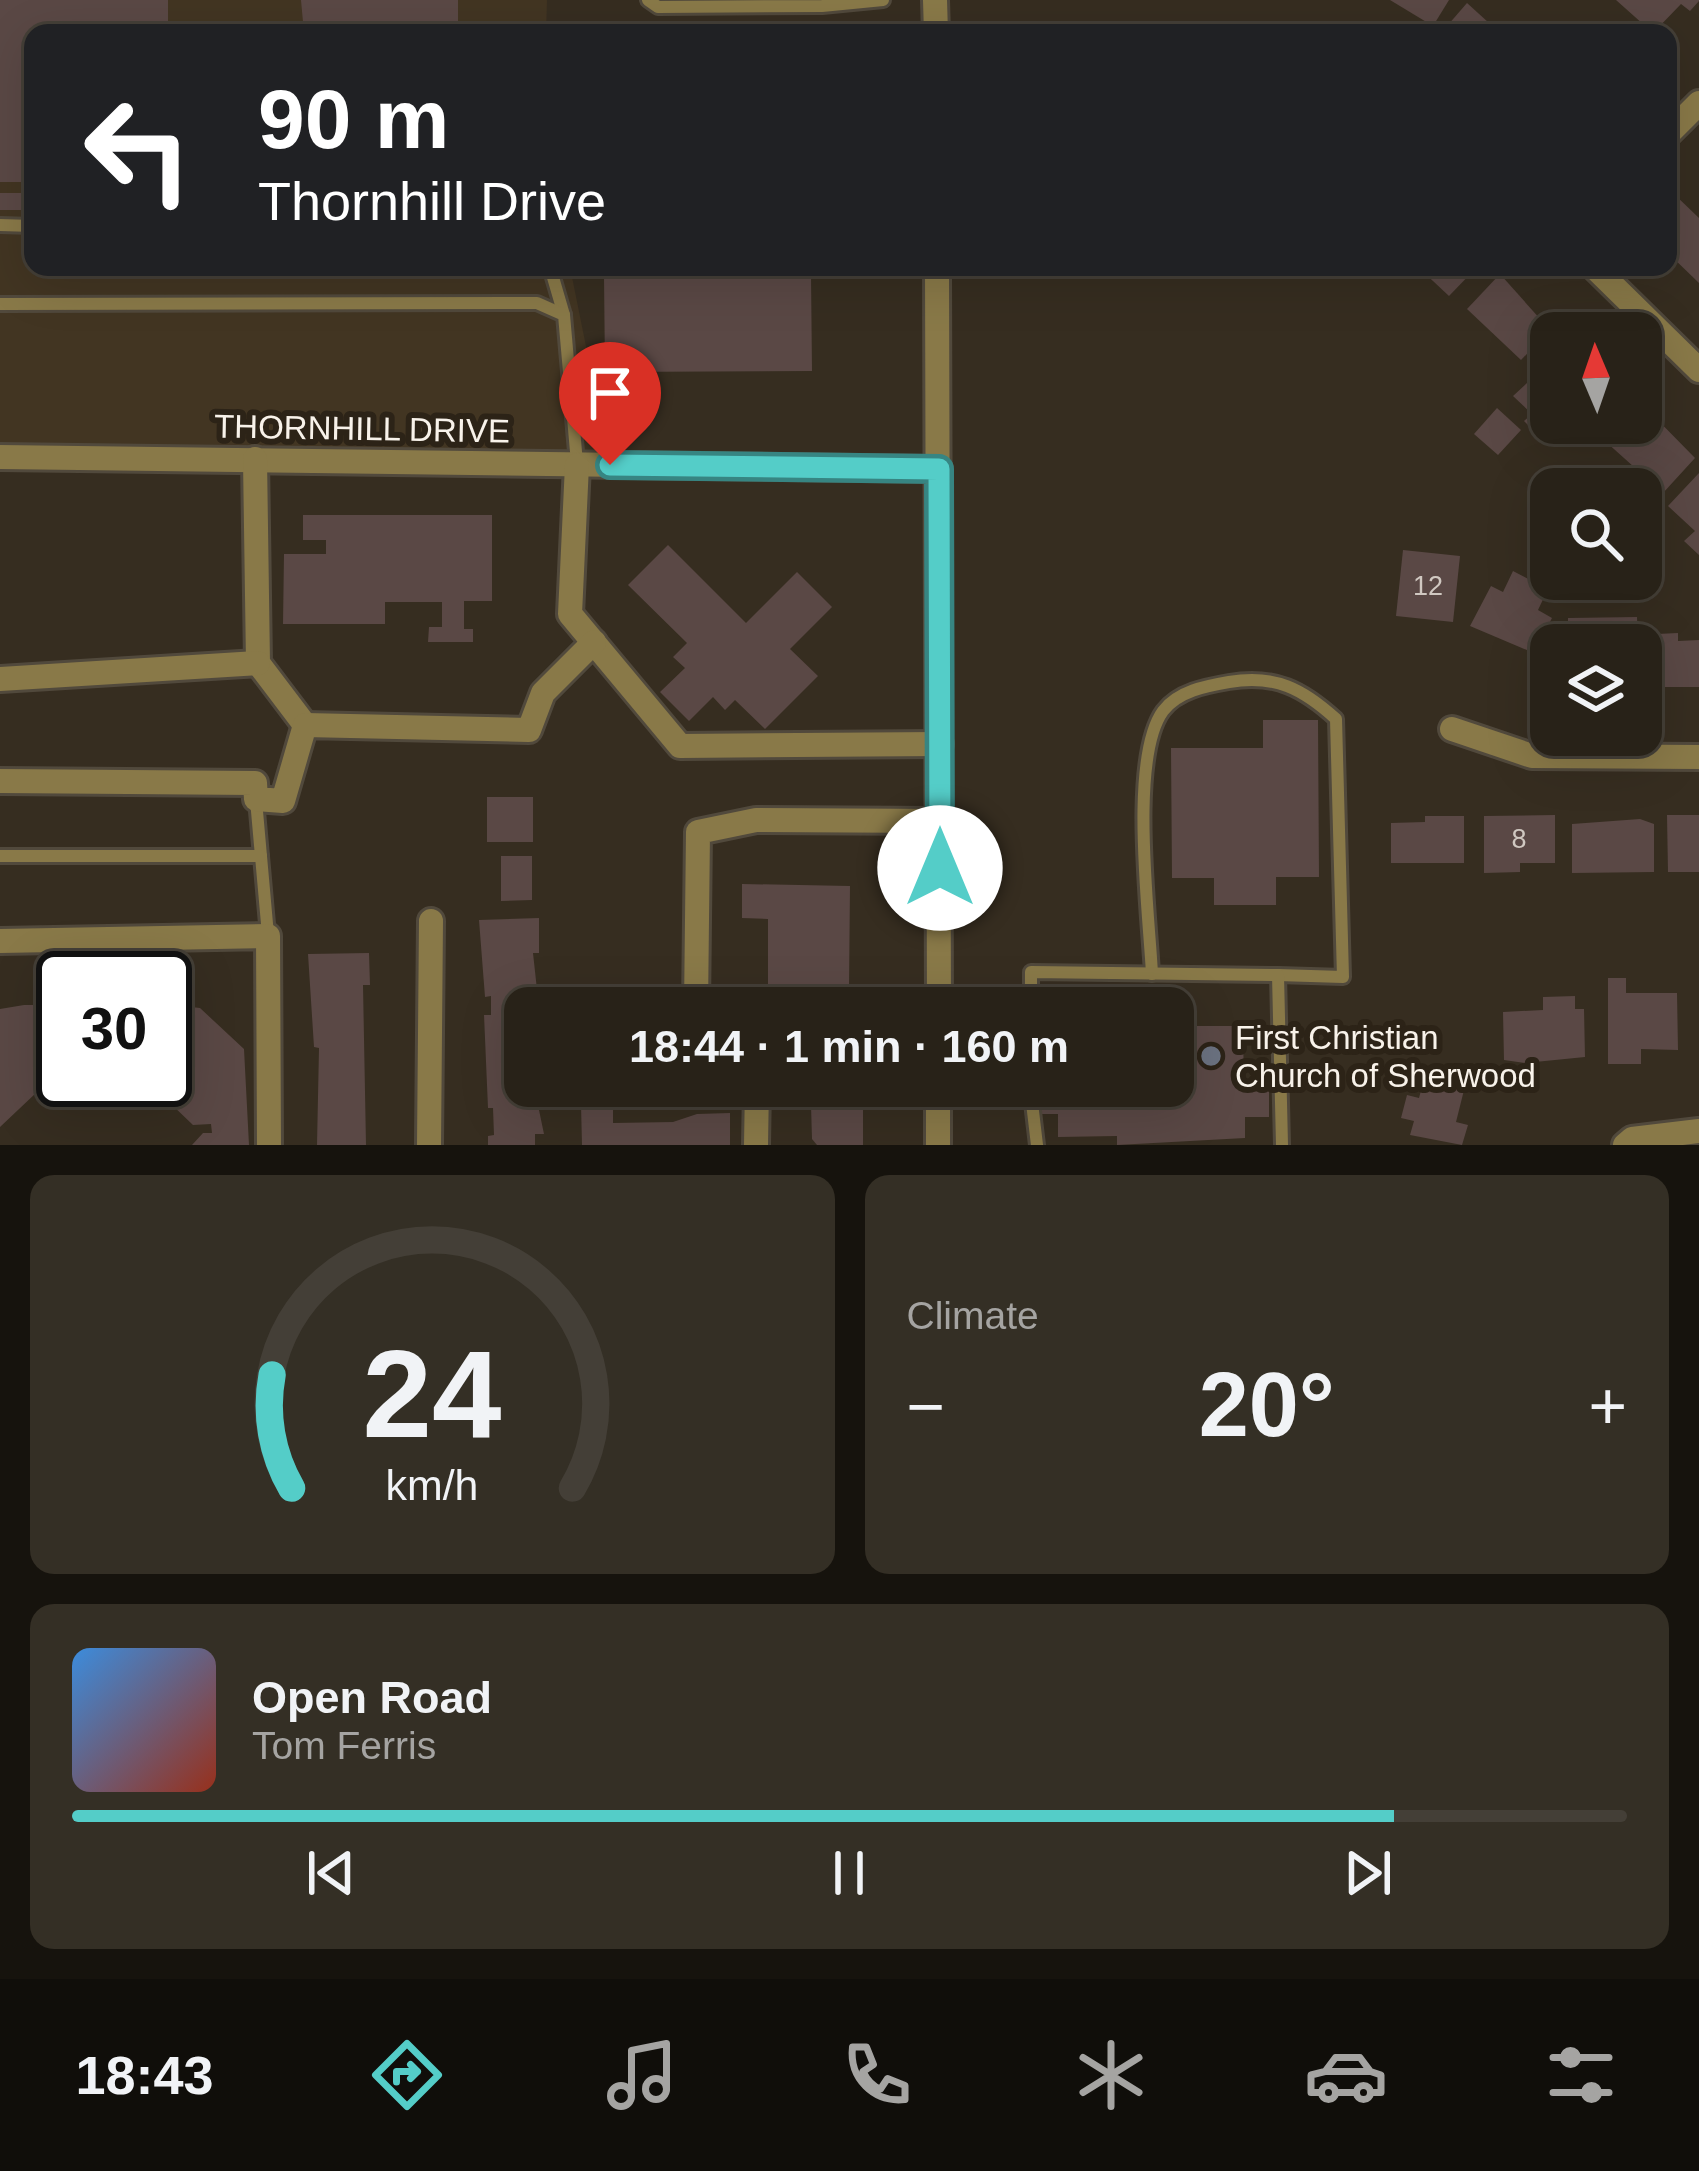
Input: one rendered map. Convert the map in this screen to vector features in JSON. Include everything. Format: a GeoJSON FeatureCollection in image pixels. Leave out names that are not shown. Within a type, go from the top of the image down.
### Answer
{"type":"FeatureCollection","features":[{"type":"Feature","properties":{"kind":"street"},"geometry":{"type":"LineString","coordinates":[[1677,125],[1699,103]]}},
{"type":"Feature","properties":{"kind":"street"},"geometry":{"type":"LineString","coordinates":[[937,276],[939,987]]}},
{"type":"Feature","properties":{"kind":"street"},"geometry":{"type":"LineString","coordinates":[[1603,276],[1699,370]]}},
{"type":"Feature","properties":{"kind":"street","name":"THORNHILL DRIVE"},"geometry":{"type":"LineString","coordinates":[[0,457],[939,469]]}},
{"type":"Feature","properties":{"kind":"street"},"geometry":{"type":"LineString","coordinates":[[255,459],[257,663],[305,725]]}},
{"type":"Feature","properties":{"kind":"street"},"geometry":{"type":"LineString","coordinates":[[577,464],[570,614],[680,746],[940,744]]}},
{"type":"Feature","properties":{"kind":"street"},"geometry":{"type":"LineString","coordinates":[[305,725],[529,730],[543,693],[594,642]]}},
{"type":"Feature","properties":{"kind":"street"},"geometry":{"type":"LineString","coordinates":[[0,679],[257,663]]}},
{"type":"Feature","properties":{"kind":"street"},"geometry":{"type":"LineString","coordinates":[[0,781],[255,783],[256,799],[283,802],[305,725]]}},
{"type":"Feature","properties":{"kind":"street"},"geometry":{"type":"LineString","coordinates":[[1452,729],[1532,756],[1699,757]]}},
{"type":"Feature","properties":{"kind":"street"},"geometry":{"type":"LineString","coordinates":[[696,987],[698,832],[757,820],[940,821]]}},
{"type":"Feature","properties":{"kind":"street"},"geometry":{"type":"LineString","coordinates":[[429,1145],[431,921]]}},
{"type":"Feature","properties":{"kind":"street"},"geometry":{"type":"LineString","coordinates":[[0,941],[268,936],[269,1145]]}},
{"type":"Feature","properties":{"kind":"street"},"geometry":{"type":"LineString","coordinates":[[756,1145],[757,1107]]}},
{"type":"Feature","properties":{"kind":"street"},"geometry":{"type":"LineString","coordinates":[[938,1107],[938,1145]]}},
{"type":"Feature","properties":{"kind":"street"},"geometry":{"type":"LineString","coordinates":[[1625,1145],[1632,1139],[1699,1131]]}},
{"type":"Feature","properties":{"kind":"lane"},"geometry":{"type":"LineString","coordinates":[[648,0],[658,7],[884,0]]}},
{"type":"Feature","properties":{"kind":"lane"},"geometry":{"type":"LineString","coordinates":[[553,276],[564,315],[577,464]]}},
{"type":"Feature","properties":{"kind":"lane"},"geometry":{"type":"LineString","coordinates":[[0,304],[536,303],[564,315]]}},
{"type":"Feature","properties":{"kind":"lane"},"geometry":{"type":"LineString","coordinates":[[1031,987],[1031,972],[1152,974],[1278,975],[1343,977],[1336,719],[1303,689],[1262,679],[1191,690],[1165,707],[1153,730],[1144,770],[1152,974]]}},
{"type":"Feature","properties":{"kind":"lane"},"geometry":{"type":"LineString","coordinates":[[256,799],[268,936]]}},
{"type":"Feature","properties":{"kind":"lane"},"geometry":{"type":"LineString","coordinates":[[0,856],[261,856]]}},
{"type":"Feature","properties":{"kind":"lane"},"geometry":{"type":"LineString","coordinates":[[1278,975],[1282,1145]]}},
{"type":"Feature","properties":{"kind":"lane"},"geometry":{"type":"LineString","coordinates":[[1032,1107],[1037,1145]]}},
{"type":"Feature","properties":{"kind":"shaded area"},"geometry":{"type":"Polygon","coordinates":[[[0,0],[547,0],[546,24],[24,24],[24,276],[572,276],[610,465],[0,455],[0,0]]]}},
{"type":"Feature","properties":{"kind":"building"},"geometry":{"type":"Polygon","coordinates":[[[0,0],[168,0],[168,24],[24,24],[24,182],[0,182],[0,0]]]}},
{"type":"Feature","properties":{"kind":"building"},"geometry":{"type":"Polygon","coordinates":[[[301,0],[458,0],[458,24],[303,24],[301,0]]]}},
{"type":"Feature","properties":{"kind":"building"},"geometry":{"type":"Polygon","coordinates":[[[1390,0],[1449,0],[1430,24],[1390,0]]]}},
{"type":"Feature","properties":{"kind":"building"},"geometry":{"type":"Polygon","coordinates":[[[1616,0],[1699,0],[1690,11],[1681,4],[1662,24],[1643,24],[1616,0]]]}},
{"type":"Feature","properties":{"kind":"building"},"geometry":{"type":"Polygon","coordinates":[[[1467,3],[1490,24],[1449,24],[1467,3]]]}},
{"type":"Feature","properties":{"kind":"building"},"geometry":{"type":"Polygon","coordinates":[[[0,193],[24,193],[24,210],[0,210],[0,193]]]}},
{"type":"Feature","properties":{"kind":"building"},"geometry":{"type":"Polygon","coordinates":[[[1677,197],[1699,218],[1699,283],[1677,262],[1677,197]]]}},
{"type":"Feature","properties":{"kind":"building"},"geometry":{"type":"Polygon","coordinates":[[[604,276],[811,276],[812,371],[605,372],[604,276]]]}},
{"type":"Feature","properties":{"kind":"building"},"geometry":{"type":"Polygon","coordinates":[[[1428,276],[1468,276],[1449,296],[1428,276]]]}},
{"type":"Feature","properties":{"kind":"building"},"geometry":{"type":"Polygon","coordinates":[[[1498,276],[1534,312],[1530,312],[1530,351],[1521,360],[1467,309],[1498,276]]]}},
{"type":"Feature","properties":{"kind":"building"},"geometry":{"type":"Polygon","coordinates":[[[1530,380],[1530,412],[1513,396],[1530,380]]]}},
{"type":"Feature","properties":{"kind":"building"},"geometry":{"type":"Polygon","coordinates":[[[1497,408],[1521,430],[1498,455],[1474,434],[1497,408]]]}},
{"type":"Feature","properties":{"kind":"building"},"geometry":{"type":"Polygon","coordinates":[[[1662,424],[1695,458],[1663,493],[1662,468],[1635,468],[1608,444],[1662,444],[1662,424]]]}},
{"type":"Feature","properties":{"kind":"building"},"geometry":{"type":"Polygon","coordinates":[[[1699,473],[1699,555],[1684,541],[1695,531],[1668,506],[1699,473]]]}},
{"type":"Feature","properties":{"kind":"building"},"geometry":{"type":"Polygon","coordinates":[[[303,515],[492,515],[492,601],[464,601],[464,629],[473,629],[473,642],[428,642],[429,627],[442,627],[442,602],[385,602],[385,624],[283,624],[284,554],[326,554],[326,540],[303,540],[303,515]]]}},
{"type":"Feature","properties":{"kind":"building"},"geometry":{"type":"Polygon","coordinates":[[[668,545],[746,623],[797,572],[832,607],[790,649],[818,676],[765,729],[735,700],[725,710],[713,697],[689,721],[660,692],[685,668],[673,657],[687,643],[628,585],[668,545]]]}},
{"type":"Feature","properties":{"kind":"building"},"geometry":{"type":"Polygon","coordinates":[[[1403,550],[1460,556],[1453,622],[1396,616],[1403,550]]]}},
{"type":"Feature","properties":{"kind":"building"},"geometry":{"type":"Polygon","coordinates":[[[1513,571],[1530,580],[1530,600],[1543,600],[1538,610],[1552,618],[1549,624],[1530,624],[1530,651],[1470,626],[1491,586],[1503,592],[1513,571]]]}},
{"type":"Feature","properties":{"kind":"building"},"geometry":{"type":"Polygon","coordinates":[[[1637,617],[1637,624],[1568,624],[1568,618],[1637,617]]]}},
{"type":"Feature","properties":{"kind":"building"},"geometry":{"type":"Polygon","coordinates":[[[1678,633],[1678,641],[1699,640],[1699,687],[1662,687],[1662,634],[1678,633]]]}},
{"type":"Feature","properties":{"kind":"building"},"geometry":{"type":"Polygon","coordinates":[[[1263,720],[1318,720],[1319,877],[1276,877],[1276,905],[1214,905],[1214,878],[1172,878],[1171,748],[1263,748],[1263,720]]]}},
{"type":"Feature","properties":{"kind":"building"},"geometry":{"type":"Polygon","coordinates":[[[487,797],[533,797],[533,842],[487,842],[487,797]]]}},
{"type":"Feature","properties":{"kind":"building"},"geometry":{"type":"Polygon","coordinates":[[[1555,815],[1555,863],[1520,863],[1520,872],[1484,873],[1484,816],[1555,815]]]}},
{"type":"Feature","properties":{"kind":"building"},"geometry":{"type":"Polygon","coordinates":[[[1667,815],[1699,815],[1699,872],[1668,872],[1667,815]]]}},
{"type":"Feature","properties":{"kind":"building"},"geometry":{"type":"Polygon","coordinates":[[[1425,816],[1464,816],[1464,863],[1391,863],[1391,823],[1425,822],[1425,816]]]}},
{"type":"Feature","properties":{"kind":"building"},"geometry":{"type":"Polygon","coordinates":[[[1640,819],[1654,824],[1654,872],[1572,873],[1572,824],[1640,819]]]}},
{"type":"Feature","properties":{"kind":"building"},"geometry":{"type":"Polygon","coordinates":[[[501,856],[532,856],[532,900],[501,901],[501,856]]]}},
{"type":"Feature","properties":{"kind":"building"},"geometry":{"type":"Polygon","coordinates":[[[742,884],[850,886],[849,987],[768,987],[768,919],[742,918],[742,884]]]}},
{"type":"Feature","properties":{"kind":"building"},"geometry":{"type":"Polygon","coordinates":[[[539,918],[539,953],[533,953],[537,987],[504,987],[504,1107],[538,1107],[544,1134],[535,1134],[535,1145],[488,1145],[488,1136],[494,1135],[493,1108],[488,1108],[484,1015],[491,1015],[491,996],[485,997],[479,920],[539,918]]]}},
{"type":"Feature","properties":{"kind":"building"},"geometry":{"type":"Polygon","coordinates":[[[369,953],[370,985],[363,985],[366,1145],[317,1145],[319,1048],[314,1047],[308,954],[369,953]]]}},
{"type":"Feature","properties":{"kind":"building"},"geometry":{"type":"Polygon","coordinates":[[[1608,978],[1626,978],[1626,993],[1677,993],[1678,1050],[1641,1049],[1641,1064],[1608,1064],[1608,978]]]}},
{"type":"Feature","properties":{"kind":"building"},"geometry":{"type":"Polygon","coordinates":[[[1575,996],[1575,1009],[1584,1009],[1585,1057],[1525,1063],[1504,1060],[1503,1012],[1543,1010],[1543,997],[1575,996]]]}},
{"type":"Feature","properties":{"kind":"building"},"geometry":{"type":"Polygon","coordinates":[[[36,1005],[36,1093],[0,1127],[0,1009],[36,1005]]]}},
{"type":"Feature","properties":{"kind":"building"},"geometry":{"type":"Polygon","coordinates":[[[192,1007],[200,1008],[244,1049],[249,1145],[192,1145],[203,1133],[212,1133],[211,1124],[193,1125],[174,1107],[192,1107],[192,1007]]]}},
{"type":"Feature","properties":{"kind":"building","name":"First Christian Church of Sherwood"},"geometry":{"type":"Polygon","coordinates":[[[1194,1026],[1243,1026],[1244,1092],[1269,1091],[1269,1117],[1245,1117],[1245,1138],[1117,1145],[1117,1136],[1058,1137],[1058,1114],[1035,1114],[1035,1107],[1194,1107],[1194,1026]]]}},
{"type":"Feature","properties":{"kind":"building"},"geometry":{"type":"Polygon","coordinates":[[[1427,1068],[1467,1078],[1456,1122],[1468,1125],[1462,1145],[1410,1135],[1414,1121],[1401,1118],[1407,1095],[1419,1098],[1427,1068]]]}},
{"type":"Feature","properties":{"kind":"building"},"geometry":{"type":"Polygon","coordinates":[[[581,1107],[613,1107],[613,1123],[673,1122],[697,1114],[730,1113],[730,1145],[582,1145],[581,1107]]]}},
{"type":"Feature","properties":{"kind":"building"},"geometry":{"type":"Polygon","coordinates":[[[811,1107],[863,1107],[863,1145],[817,1145],[812,1139],[811,1107]]]}},
{"type":"Feature","properties":{"kind":"place","name":"First Christian Church of Sherwood"},"geometry":{"type":"Point","coordinates":[1211,1056]}},
{"type":"Feature","properties":{"kind":"route"},"geometry":{"type":"LineString","coordinates":[[610,465],[939,469],[940,868]]}}]}
